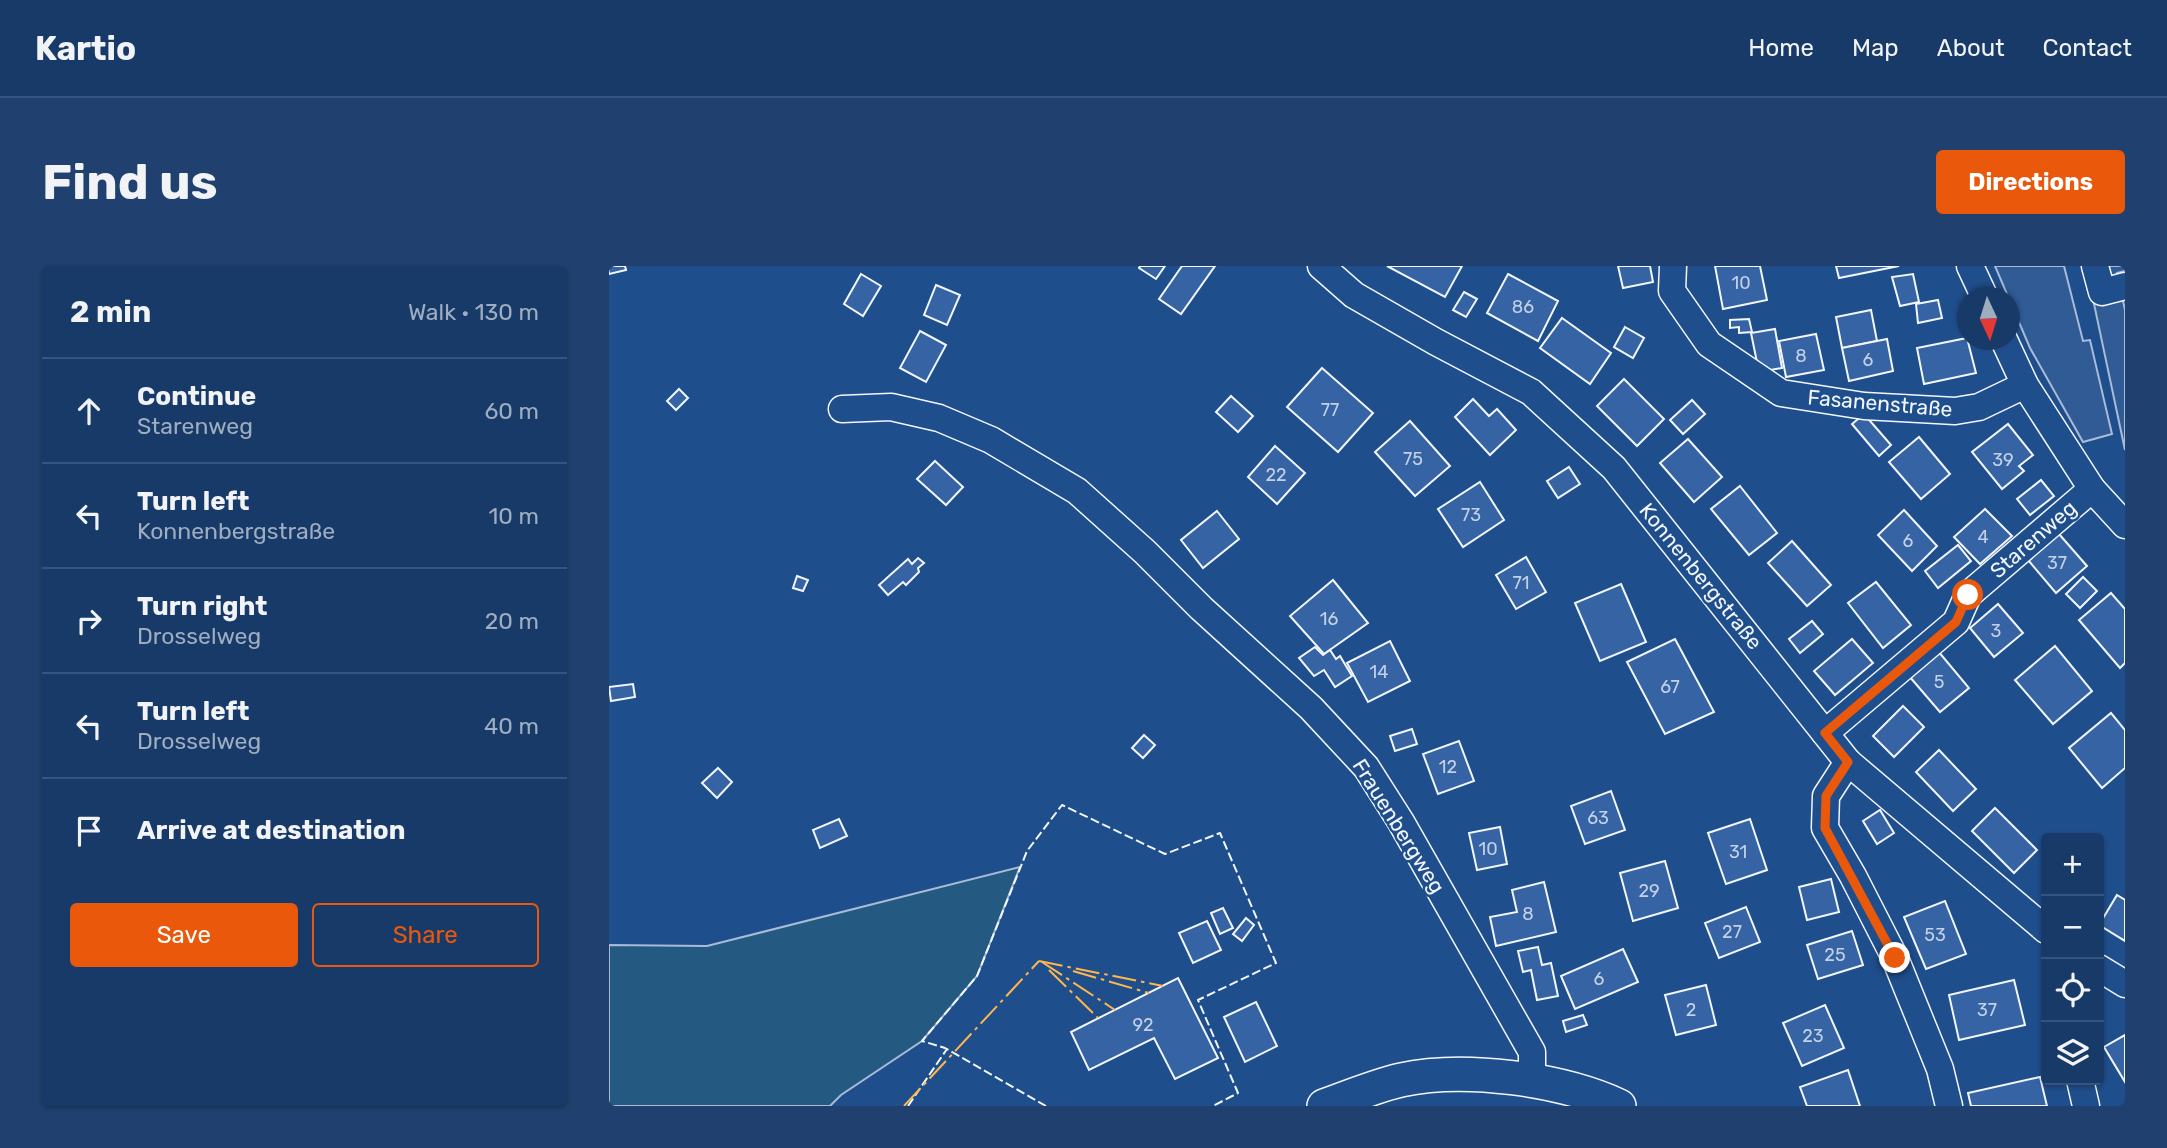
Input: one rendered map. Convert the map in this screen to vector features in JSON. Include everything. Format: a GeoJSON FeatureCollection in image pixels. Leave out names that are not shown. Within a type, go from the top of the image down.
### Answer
{"type":"FeatureCollection","features":[{"type":"Feature","properties":{"kind":"main road"},"geometry":{"type":"LineString","coordinates":[[1324,1106],[1402,1080],[1441,1075],[1487,1075],[1532,1081],[1597,1096],[1619,1106]]}},
{"type":"Feature","properties":{"kind":"street","name":"Konnenbergstraße"},"geometry":{"type":"LineString","coordinates":[[1321,266],[1354,295],[1531,392],[1614,468],[1848,762],[2041,926]]}},
{"type":"Feature","properties":{"kind":"street","name":"Fasanenstraße"},"geometry":{"type":"LineString","coordinates":[[1673,266],[1672,291],[1709,344],[1781,393],[1864,406],[1955,411],[1979,407],[2025,384]]}},
{"type":"Feature","properties":{"kind":"street"},"geometry":{"type":"LineString","coordinates":[[1970,266],[1980,287]]}},
{"type":"Feature","properties":{"kind":"street"},"geometry":{"type":"LineString","coordinates":[[2095,266],[2102,292],[2125,286]]}},
{"type":"Feature","properties":{"kind":"street"},"geometry":{"type":"LineString","coordinates":[[2009,350],[2025,384],[2092,489],[2125,526]]}},
{"type":"Feature","properties":{"kind":"street","name":"Frauenbergweg"},"geometry":{"type":"LineString","coordinates":[[842,409],[891,407],[939,418],[991,440],[1077,491],[1311,708],[1366,767],[1401,822],[1532,1052],[1532,1081]]}},
{"type":"Feature","properties":{"kind":"street","name":"Starenweg"},"geometry":{"type":"LineString","coordinates":[[1825,733],[1956,622],[1968,595],[2092,489]]}},
{"type":"Feature","properties":{"kind":"street"},"geometry":{"type":"LineString","coordinates":[[1848,762],[1826,796],[1825,828],[1895,958],[1940,1069],[1949,1106]]}},
{"type":"Feature","properties":{"kind":"street"},"geometry":{"type":"LineString","coordinates":[[2104,971],[2125,984]]}},
{"type":"Feature","properties":{"kind":"street"},"geometry":{"type":"LineString","coordinates":[[2081,1085],[2086,1106]]}},
{"type":"Feature","properties":{"kind":"shaded area"},"geometry":{"type":"Polygon","coordinates":[[[1995,266],[2064,266],[2083,341],[2090,340],[2112,434],[2083,442],[2030,348],[2020,325],[2020,287],[2004,287],[1995,266]]]}},
{"type":"Feature","properties":{"kind":"shaded area"},"geometry":{"type":"Polygon","coordinates":[[[2086,266],[2125,266],[2125,271],[2117,273],[2125,310],[2125,450],[2086,266]]]}},
{"type":"Feature","properties":{"kind":"shaded area"},"geometry":{"type":"Polygon","coordinates":[[[1020,867],[977,976],[922,1041],[841,1095],[830,1106],[609,1106],[609,945],[707,946],[1020,867]]]}},
{"type":"Feature","properties":{"kind":"building"},"geometry":{"type":"Polygon","coordinates":[[[609,266],[625,266],[626,270],[609,274],[609,266]]]}},
{"type":"Feature","properties":{"kind":"building"},"geometry":{"type":"Polygon","coordinates":[[[1165,266],[1156,279],[1139,268],[1165,266]]]}},
{"type":"Feature","properties":{"kind":"building"},"geometry":{"type":"Polygon","coordinates":[[[1182,266],[1215,266],[1181,314],[1159,299],[1182,266]]]}},
{"type":"Feature","properties":{"kind":"building"},"geometry":{"type":"Polygon","coordinates":[[[1387,266],[1462,266],[1445,297],[1387,266]]]}},
{"type":"Feature","properties":{"kind":"building"},"geometry":{"type":"Polygon","coordinates":[[[1618,266],[1650,266],[1653,282],[1623,288],[1618,266]]]}},
{"type":"Feature","properties":{"kind":"building"},"geometry":{"type":"Polygon","coordinates":[[[1715,266],[1760,266],[1767,300],[1723,309],[1715,266]]]}},
{"type":"Feature","properties":{"kind":"building"},"geometry":{"type":"Polygon","coordinates":[[[1836,266],[1899,266],[1839,278],[1836,266]]]}},
{"type":"Feature","properties":{"kind":"building"},"geometry":{"type":"Polygon","coordinates":[[[861,274],[881,286],[863,316],[844,304],[861,274]]]}},
{"type":"Feature","properties":{"kind":"building"},"geometry":{"type":"Polygon","coordinates":[[[1508,274],[1558,301],[1538,341],[1487,313],[1508,274]]]}},
{"type":"Feature","properties":{"kind":"building"},"geometry":{"type":"Polygon","coordinates":[[[1913,274],[1919,302],[1900,306],[1892,277],[1913,274]]]}},
{"type":"Feature","properties":{"kind":"building"},"geometry":{"type":"Polygon","coordinates":[[[936,285],[960,295],[947,325],[924,315],[936,285]]]}},
{"type":"Feature","properties":{"kind":"building"},"geometry":{"type":"Polygon","coordinates":[[[1464,292],[1477,299],[1466,317],[1453,310],[1464,292]]]}},
{"type":"Feature","properties":{"kind":"building"},"geometry":{"type":"Polygon","coordinates":[[[1938,300],[1942,318],[1918,323],[1916,304],[1938,300]]]}},
{"type":"Feature","properties":{"kind":"building"},"geometry":{"type":"Polygon","coordinates":[[[1871,310],[1877,341],[1842,348],[1836,317],[1871,310]]]}},
{"type":"Feature","properties":{"kind":"building"},"geometry":{"type":"Polygon","coordinates":[[[1562,318],[1611,353],[1590,384],[1540,348],[1562,318]]]}},
{"type":"Feature","properties":{"kind":"building"},"geometry":{"type":"Polygon","coordinates":[[[1749,319],[1752,332],[1739,333],[1739,327],[1730,328],[1730,320],[1749,319]]]}},
{"type":"Feature","properties":{"kind":"building"},"geometry":{"type":"Polygon","coordinates":[[[1625,327],[1644,338],[1633,358],[1614,347],[1625,327]]]}},
{"type":"Feature","properties":{"kind":"building"},"geometry":{"type":"Polygon","coordinates":[[[1775,329],[1782,368],[1759,372],[1751,333],[1775,329]]]}},
{"type":"Feature","properties":{"kind":"building"},"geometry":{"type":"Polygon","coordinates":[[[920,331],[946,345],[926,382],[900,368],[920,331]]]}},
{"type":"Feature","properties":{"kind":"building"},"geometry":{"type":"Polygon","coordinates":[[[1816,334],[1824,370],[1786,377],[1779,341],[1816,334]]]}},
{"type":"Feature","properties":{"kind":"building"},"geometry":{"type":"Polygon","coordinates":[[[1887,339],[1893,371],[1849,381],[1842,348],[1887,339]]]}},
{"type":"Feature","properties":{"kind":"building"},"geometry":{"type":"Polygon","coordinates":[[[1957,340],[1957,350],[1970,350],[1976,373],[1924,384],[1917,348],[1957,340]]]}},
{"type":"Feature","properties":{"kind":"building"},"geometry":{"type":"Polygon","coordinates":[[[1322,368],[1373,413],[1338,452],[1287,407],[1322,368]]]}},
{"type":"Feature","properties":{"kind":"building"},"geometry":{"type":"Polygon","coordinates":[[[1624,379],[1664,419],[1637,446],[1597,406],[1624,379]]]}},
{"type":"Feature","properties":{"kind":"building"},"geometry":{"type":"Polygon","coordinates":[[[679,389],[688,398],[676,410],[667,401],[679,389]]]}},
{"type":"Feature","properties":{"kind":"building"},"geometry":{"type":"Polygon","coordinates":[[[1231,396],[1253,416],[1238,432],[1216,412],[1231,396]]]}},
{"type":"Feature","properties":{"kind":"building"},"geometry":{"type":"Polygon","coordinates":[[[1473,399],[1489,416],[1497,409],[1516,430],[1490,455],[1455,417],[1473,399]]]}},
{"type":"Feature","properties":{"kind":"building"},"geometry":{"type":"Polygon","coordinates":[[[1692,400],[1705,414],[1683,434],[1670,420],[1692,400]]]}},
{"type":"Feature","properties":{"kind":"building"},"geometry":{"type":"Polygon","coordinates":[[[1864,414],[1891,445],[1879,456],[1852,424],[1864,414]]]}},
{"type":"Feature","properties":{"kind":"building"},"geometry":{"type":"Polygon","coordinates":[[[1410,421],[1450,466],[1415,496],[1375,452],[1410,421]]]}},
{"type":"Feature","properties":{"kind":"building"},"geometry":{"type":"Polygon","coordinates":[[[2008,424],[2033,455],[2019,466],[2024,471],[2002,489],[1972,452],[2008,424]]]}},
{"type":"Feature","properties":{"kind":"building"},"geometry":{"type":"Polygon","coordinates":[[[1919,437],[1950,474],[1921,499],[1889,462],[1919,437]]]}},
{"type":"Feature","properties":{"kind":"building"},"geometry":{"type":"Polygon","coordinates":[[[1688,439],[1722,477],[1694,502],[1660,463],[1688,439]]]}},
{"type":"Feature","properties":{"kind":"building"},"geometry":{"type":"Polygon","coordinates":[[[1275,446],[1305,473],[1277,504],[1248,477],[1275,446]]]}},
{"type":"Feature","properties":{"kind":"building"},"geometry":{"type":"Polygon","coordinates":[[[935,461],[963,487],[946,505],[917,479],[935,461]]]}},
{"type":"Feature","properties":{"kind":"building"},"geometry":{"type":"Polygon","coordinates":[[[1569,467],[1580,484],[1558,498],[1547,481],[1569,467]]]}},
{"type":"Feature","properties":{"kind":"building"},"geometry":{"type":"Polygon","coordinates":[[[2041,480],[2054,496],[2030,515],[2017,499],[2041,480]]]}},
{"type":"Feature","properties":{"kind":"building"},"geometry":{"type":"Polygon","coordinates":[[[1480,482],[1504,520],[1463,547],[1438,509],[1480,482]]]}},
{"type":"Feature","properties":{"kind":"building"},"geometry":{"type":"Polygon","coordinates":[[[1740,486],[1777,533],[1749,555],[1711,509],[1740,486]]]}},
{"type":"Feature","properties":{"kind":"building"},"geometry":{"type":"Polygon","coordinates":[[[1985,509],[2012,536],[1980,564],[1954,537],[1985,509]]]}},
{"type":"Feature","properties":{"kind":"building"},"geometry":{"type":"Polygon","coordinates":[[[1904,510],[1937,546],[1912,571],[1878,535],[1904,510]]]}},
{"type":"Feature","properties":{"kind":"building"},"geometry":{"type":"Polygon","coordinates":[[[1217,511],[1239,539],[1203,568],[1181,540],[1217,511]]]}},
{"type":"Feature","properties":{"kind":"building"},"geometry":{"type":"Polygon","coordinates":[[[2059,534],[2087,566],[2056,593],[2028,560],[2059,534]]]}},
{"type":"Feature","properties":{"kind":"building"},"geometry":{"type":"Polygon","coordinates":[[[1792,541],[1831,585],[1807,606],[1768,563],[1792,541]]]}},
{"type":"Feature","properties":{"kind":"building"},"geometry":{"type":"Polygon","coordinates":[[[1958,545],[1971,561],[1938,588],[1925,571],[1958,545]]]}},
{"type":"Feature","properties":{"kind":"building"},"geometry":{"type":"Polygon","coordinates":[[[1526,557],[1546,592],[1516,609],[1496,575],[1526,557]]]}},
{"type":"Feature","properties":{"kind":"building"},"geometry":{"type":"Polygon","coordinates":[[[918,558],[924,563],[918,568],[919,572],[906,585],[903,582],[888,595],[879,585],[908,559],[912,564],[918,558]]]}},
{"type":"Feature","properties":{"kind":"building"},"geometry":{"type":"Polygon","coordinates":[[[797,576],[808,580],[803,591],[793,588],[797,576]]]}},
{"type":"Feature","properties":{"kind":"building"},"geometry":{"type":"Polygon","coordinates":[[[2083,577],[2097,591],[2080,608],[2066,594],[2083,577]]]}},
{"type":"Feature","properties":{"kind":"building"},"geometry":{"type":"Polygon","coordinates":[[[1333,580],[1368,623],[1324,654],[1290,616],[1333,580]]]}},
{"type":"Feature","properties":{"kind":"building"},"geometry":{"type":"Polygon","coordinates":[[[1876,582],[1911,625],[1883,648],[1848,603],[1876,582]]]}},
{"type":"Feature","properties":{"kind":"building"},"geometry":{"type":"Polygon","coordinates":[[[1621,584],[1646,642],[1600,661],[1575,603],[1621,584]]]}},
{"type":"Feature","properties":{"kind":"building"},"geometry":{"type":"Polygon","coordinates":[[[2111,593],[2125,609],[2125,663],[2120,668],[2079,620],[2111,593]]]}},
{"type":"Feature","properties":{"kind":"building"},"geometry":{"type":"Polygon","coordinates":[[[1998,604],[2023,633],[1994,657],[1970,628],[1998,604]]]}},
{"type":"Feature","properties":{"kind":"building"},"geometry":{"type":"Polygon","coordinates":[[[1812,621],[1823,634],[1800,653],[1789,639],[1812,621]]]}},
{"type":"Feature","properties":{"kind":"building"},"geometry":{"type":"Polygon","coordinates":[[[1675,639],[1714,712],[1665,734],[1627,662],[1675,639]]]}},
{"type":"Feature","properties":{"kind":"building"},"geometry":{"type":"Polygon","coordinates":[[[1852,639],[1873,663],[1835,695],[1814,671],[1852,639]]]}},
{"type":"Feature","properties":{"kind":"building"},"geometry":{"type":"Polygon","coordinates":[[[1390,641],[1410,681],[1368,702],[1347,663],[1390,641]]]}},
{"type":"Feature","properties":{"kind":"building"},"geometry":{"type":"Polygon","coordinates":[[[2055,646],[2092,691],[2053,724],[2015,680],[2055,646]]]}},
{"type":"Feature","properties":{"kind":"building"},"geometry":{"type":"Polygon","coordinates":[[[1315,647],[1323,655],[1330,650],[1336,659],[1340,656],[1352,676],[1335,687],[1324,670],[1314,676],[1299,658],[1315,647]]]}},
{"type":"Feature","properties":{"kind":"building"},"geometry":{"type":"Polygon","coordinates":[[[1938,651],[1969,688],[1940,712],[1909,676],[1938,651]]]}},
{"type":"Feature","properties":{"kind":"building"},"geometry":{"type":"Polygon","coordinates":[[[633,684],[635,697],[611,701],[609,687],[633,684]]]}},
{"type":"Feature","properties":{"kind":"building"},"geometry":{"type":"Polygon","coordinates":[[[1903,706],[1924,727],[1894,757],[1873,736],[1903,706]]]}},
{"type":"Feature","properties":{"kind":"building"},"geometry":{"type":"Polygon","coordinates":[[[2111,713],[2125,730],[2125,768],[2102,788],[2069,748],[2111,713]]]}},
{"type":"Feature","properties":{"kind":"building"},"geometry":{"type":"Polygon","coordinates":[[[1412,729],[1417,744],[1395,751],[1390,736],[1412,729]]]}},
{"type":"Feature","properties":{"kind":"building"},"geometry":{"type":"Polygon","coordinates":[[[1144,735],[1155,745],[1143,758],[1132,748],[1144,735]]]}},
{"type":"Feature","properties":{"kind":"building"},"geometry":{"type":"Polygon","coordinates":[[[1459,741],[1474,781],[1438,794],[1423,754],[1459,741]]]}},
{"type":"Feature","properties":{"kind":"building"},"geometry":{"type":"Polygon","coordinates":[[[1939,750],[1976,789],[1953,811],[1916,772],[1939,750]]]}},
{"type":"Feature","properties":{"kind":"building"},"geometry":{"type":"Polygon","coordinates":[[[718,768],[732,782],[717,798],[702,783],[718,768]]]}},
{"type":"Feature","properties":{"kind":"building"},"geometry":{"type":"Polygon","coordinates":[[[1611,791],[1625,830],[1585,844],[1571,806],[1611,791]]]}},
{"type":"Feature","properties":{"kind":"building"},"geometry":{"type":"Polygon","coordinates":[[[1995,808],[2037,850],[2014,873],[1972,831],[1995,808]]]}},
{"type":"Feature","properties":{"kind":"building"},"geometry":{"type":"Polygon","coordinates":[[[1880,810],[1894,833],[1877,844],[1863,821],[1880,810]]]}},
{"type":"Feature","properties":{"kind":"building"},"geometry":{"type":"Polygon","coordinates":[[[839,819],[847,836],[820,848],[813,830],[839,819]]]}},
{"type":"Feature","properties":{"kind":"building"},"geometry":{"type":"Polygon","coordinates":[[[1750,819],[1767,870],[1726,884],[1708,833],[1750,819]]]}},
{"type":"Feature","properties":{"kind":"building"},"geometry":{"type":"Polygon","coordinates":[[[1500,827],[1507,864],[1477,870],[1469,833],[1500,827]]]}},
{"type":"Feature","properties":{"kind":"building"},"geometry":{"type":"Polygon","coordinates":[[[1665,861],[1678,908],[1633,921],[1620,873],[1665,861]]]}},
{"type":"Feature","properties":{"kind":"building"},"geometry":{"type":"Polygon","coordinates":[[[1831,879],[1839,912],[1807,920],[1799,887],[1831,879]]]}},
{"type":"Feature","properties":{"kind":"building"},"geometry":{"type":"Polygon","coordinates":[[[1544,882],[1556,932],[1496,946],[1490,917],[1517,912],[1512,890],[1544,882]]]}},
{"type":"Feature","properties":{"kind":"building"},"geometry":{"type":"Polygon","coordinates":[[[2117,895],[2125,900],[2125,941],[2104,928],[2104,917],[2117,895]]]}},
{"type":"Feature","properties":{"kind":"building"},"geometry":{"type":"Polygon","coordinates":[[[1945,901],[1966,954],[1926,969],[1904,917],[1945,901]]]}},
{"type":"Feature","properties":{"kind":"building"},"geometry":{"type":"Polygon","coordinates":[[[1746,907],[1760,942],[1719,958],[1705,923],[1746,907]]]}},
{"type":"Feature","properties":{"kind":"building"},"geometry":{"type":"Polygon","coordinates":[[[1223,908],[1233,928],[1220,934],[1211,913],[1223,908]]]}},
{"type":"Feature","properties":{"kind":"building"},"geometry":{"type":"Polygon","coordinates":[[[1246,918],[1254,925],[1242,941],[1233,934],[1246,918]]]}},
{"type":"Feature","properties":{"kind":"building"},"geometry":{"type":"Polygon","coordinates":[[[1207,921],[1221,950],[1193,963],[1179,933],[1207,921]]]}},
{"type":"Feature","properties":{"kind":"building"},"geometry":{"type":"Polygon","coordinates":[[[1852,931],[1863,965],[1818,979],[1807,945],[1852,931]]]}},
{"type":"Feature","properties":{"kind":"building"},"geometry":{"type":"Polygon","coordinates":[[[1538,947],[1542,965],[1551,963],[1558,996],[1537,1000],[1531,970],[1523,972],[1518,951],[1538,947]]]}},
{"type":"Feature","properties":{"kind":"building"},"geometry":{"type":"Polygon","coordinates":[[[1623,949],[1638,982],[1575,1009],[1561,976],[1623,949]]]}},
{"type":"Feature","properties":{"kind":"building"},"geometry":{"type":"Polygon","coordinates":[[[1178,978],[1218,1058],[1175,1079],[1154,1038],[1089,1070],[1071,1032],[1178,978]]]}},
{"type":"Feature","properties":{"kind":"building"},"geometry":{"type":"Polygon","coordinates":[[[2014,980],[2025,1025],[1959,1040],[1949,995],[2014,980]]]}},
{"type":"Feature","properties":{"kind":"building"},"geometry":{"type":"Polygon","coordinates":[[[1706,985],[1716,1025],[1676,1035],[1665,995],[1706,985]]]}},
{"type":"Feature","properties":{"kind":"building"},"geometry":{"type":"Polygon","coordinates":[[[1256,1002],[1277,1046],[1245,1062],[1224,1017],[1256,1002]]]}},
{"type":"Feature","properties":{"kind":"building"},"geometry":{"type":"Polygon","coordinates":[[[1825,1005],[1844,1048],[1802,1066],[1783,1023],[1825,1005]]]}},
{"type":"Feature","properties":{"kind":"building"},"geometry":{"type":"Polygon","coordinates":[[[1583,1015],[1587,1025],[1566,1032],[1563,1021],[1583,1015]]]}},
{"type":"Feature","properties":{"kind":"building"},"geometry":{"type":"Polygon","coordinates":[[[2125,1035],[2125,1082],[2104,1047],[2125,1035]]]}},
{"type":"Feature","properties":{"kind":"building"},"geometry":{"type":"Polygon","coordinates":[[[1848,1070],[1860,1106],[1807,1106],[1800,1087],[1848,1070]]]}},
{"type":"Feature","properties":{"kind":"building"},"geometry":{"type":"Polygon","coordinates":[[[2040,1077],[2047,1106],[1971,1106],[1968,1093],[2040,1077]]]}},
{"type":"Feature","properties":{"kind":"fence"},"geometry":{"type":"LineString","coordinates":[[1046,1106],[945,1048],[922,1041],[977,976],[1027,851],[1062,805],[1165,854],[1220,833],[1276,963],[1198,1000],[1238,1093],[1213,1106]]}},
{"type":"Feature","properties":{"kind":"fence"},"geometry":{"type":"LineString","coordinates":[[908,1106],[947,1049]]}},
{"type":"Feature","properties":{"kind":"power"},"geometry":{"type":"LineString","coordinates":[[1039,961],[1163,986]]}},
{"type":"Feature","properties":{"kind":"power"},"geometry":{"type":"LineString","coordinates":[[904,1106],[1039,961]]}},
{"type":"Feature","properties":{"kind":"power"},"geometry":{"type":"LineString","coordinates":[[1042,962],[1115,1010]]}},
{"type":"Feature","properties":{"kind":"power"},"geometry":{"type":"LineString","coordinates":[[1049,970],[1098,1018]]}},
{"type":"Feature","properties":{"kind":"power"},"geometry":{"type":"LineString","coordinates":[[1073,971],[1149,993]]}},
{"type":"Feature","properties":{"kind":"route"},"geometry":{"type":"LineString","coordinates":[[1895,958],[1825,828],[1826,796],[1848,762],[1825,733],[1956,622],[1968,595]]}}]}
